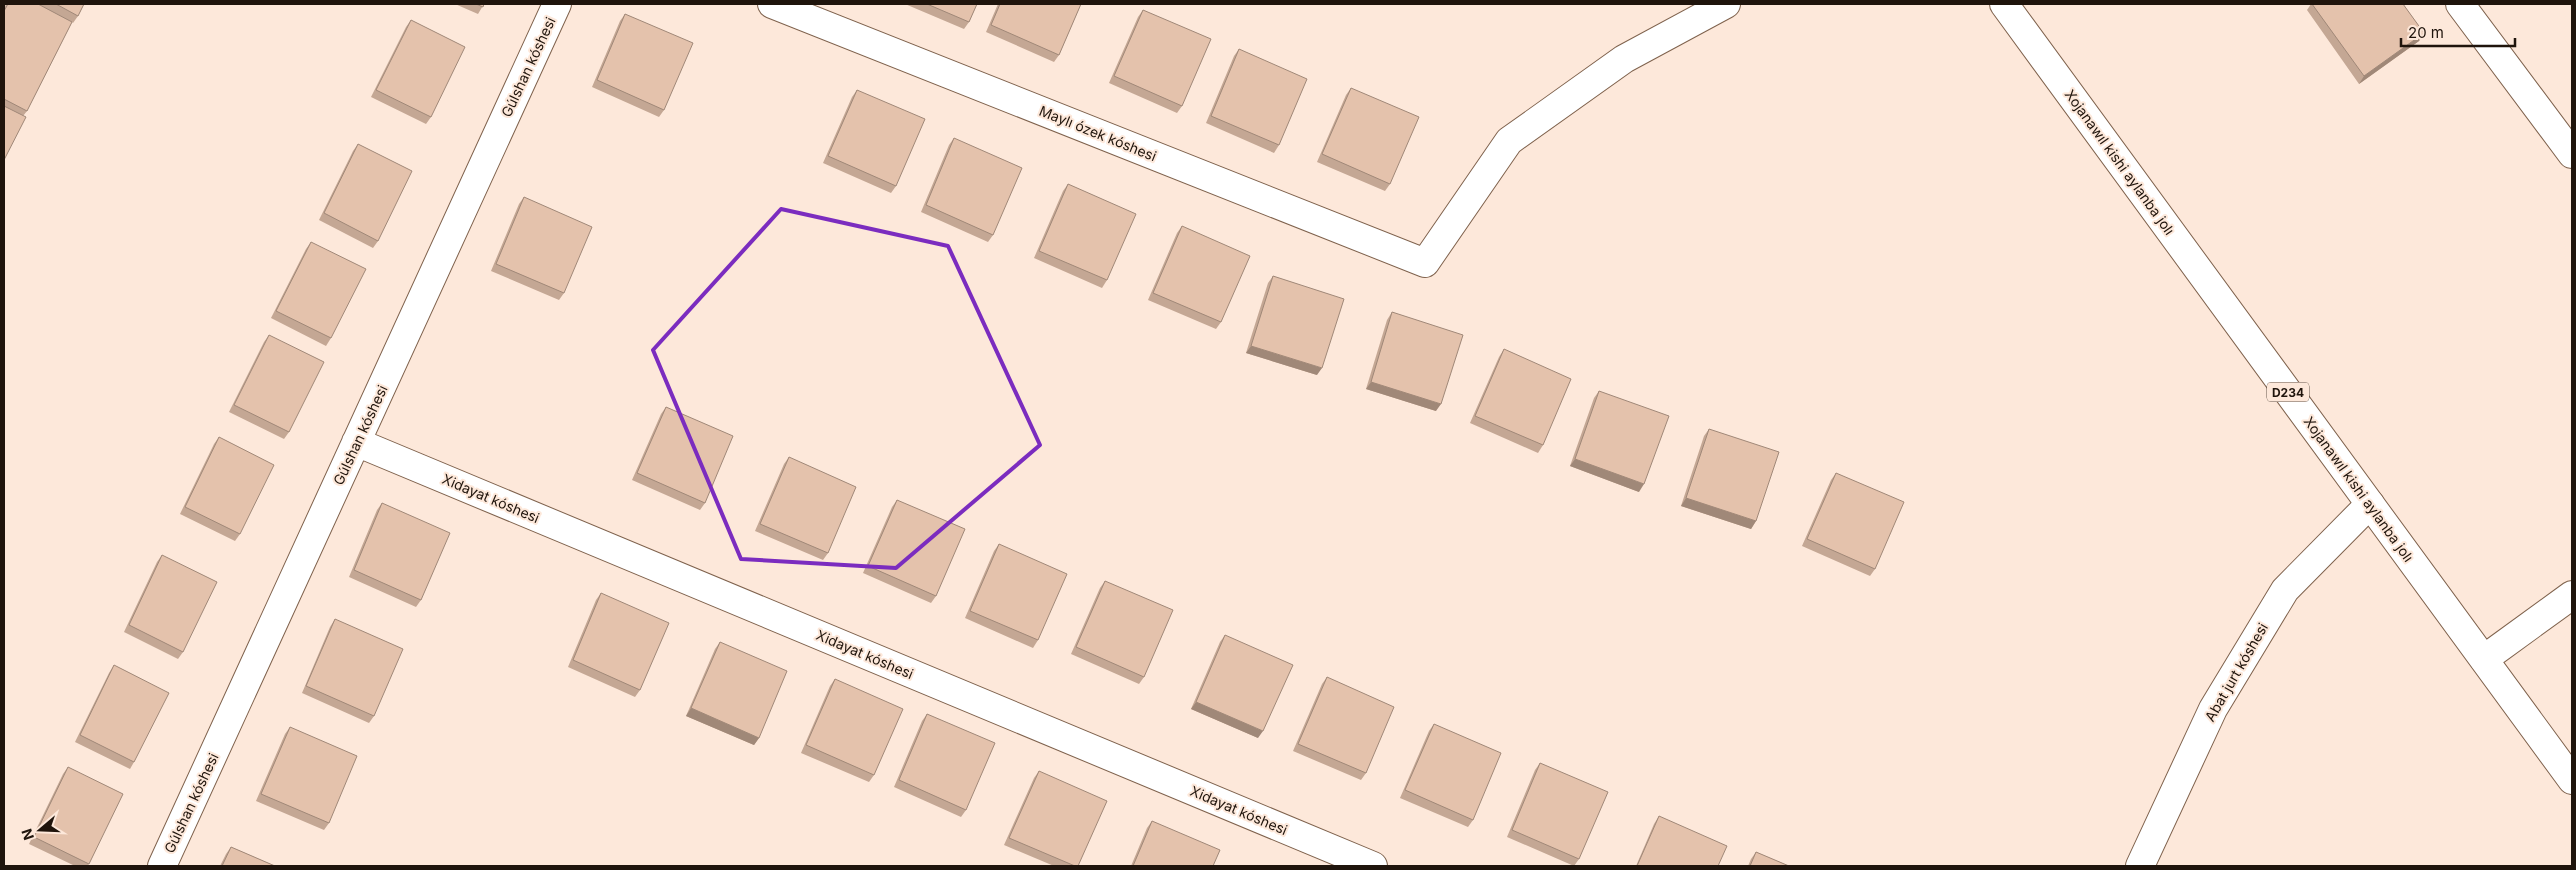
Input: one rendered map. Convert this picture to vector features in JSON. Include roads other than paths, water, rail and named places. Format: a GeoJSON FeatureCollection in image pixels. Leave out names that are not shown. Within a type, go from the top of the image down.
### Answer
{"type":"FeatureCollection","features":[{"type":"Feature","properties":{"kind":"street","name":"Gúlshan kóshesi"},"geometry":{"type":"LineString","coordinates":[[162,866],[557,4]]}},
{"type":"Feature","properties":{"kind":"street","name":"Maylı ózek kóshesi"},"geometry":{"type":"LineString","coordinates":[[772,4],[1425,263],[1509,141],[1624,59],[1726,4]]}},
{"type":"Feature","properties":{"kind":"street","name":"Xojanawıl kishi aylanba jolı"},"geometry":{"type":"LineString","coordinates":[[2004,4],[2572,780]]}},
{"type":"Feature","properties":{"kind":"street"},"geometry":{"type":"LineString","coordinates":[[2460,4],[2572,154]]}},
{"type":"Feature","properties":{"kind":"street","name":"Xidayat kóshesi"},"geometry":{"type":"LineString","coordinates":[[356,442],[1373,866]]}},
{"type":"Feature","properties":{"kind":"street","name":"Abat jurt kóshesi"},"geometry":{"type":"LineString","coordinates":[[2140,866],[2213,710],[2285,590],[2370,504]]}},
{"type":"Feature","properties":{"kind":"street"},"geometry":{"type":"LineString","coordinates":[[2484,659],[2572,595]]}}]}
